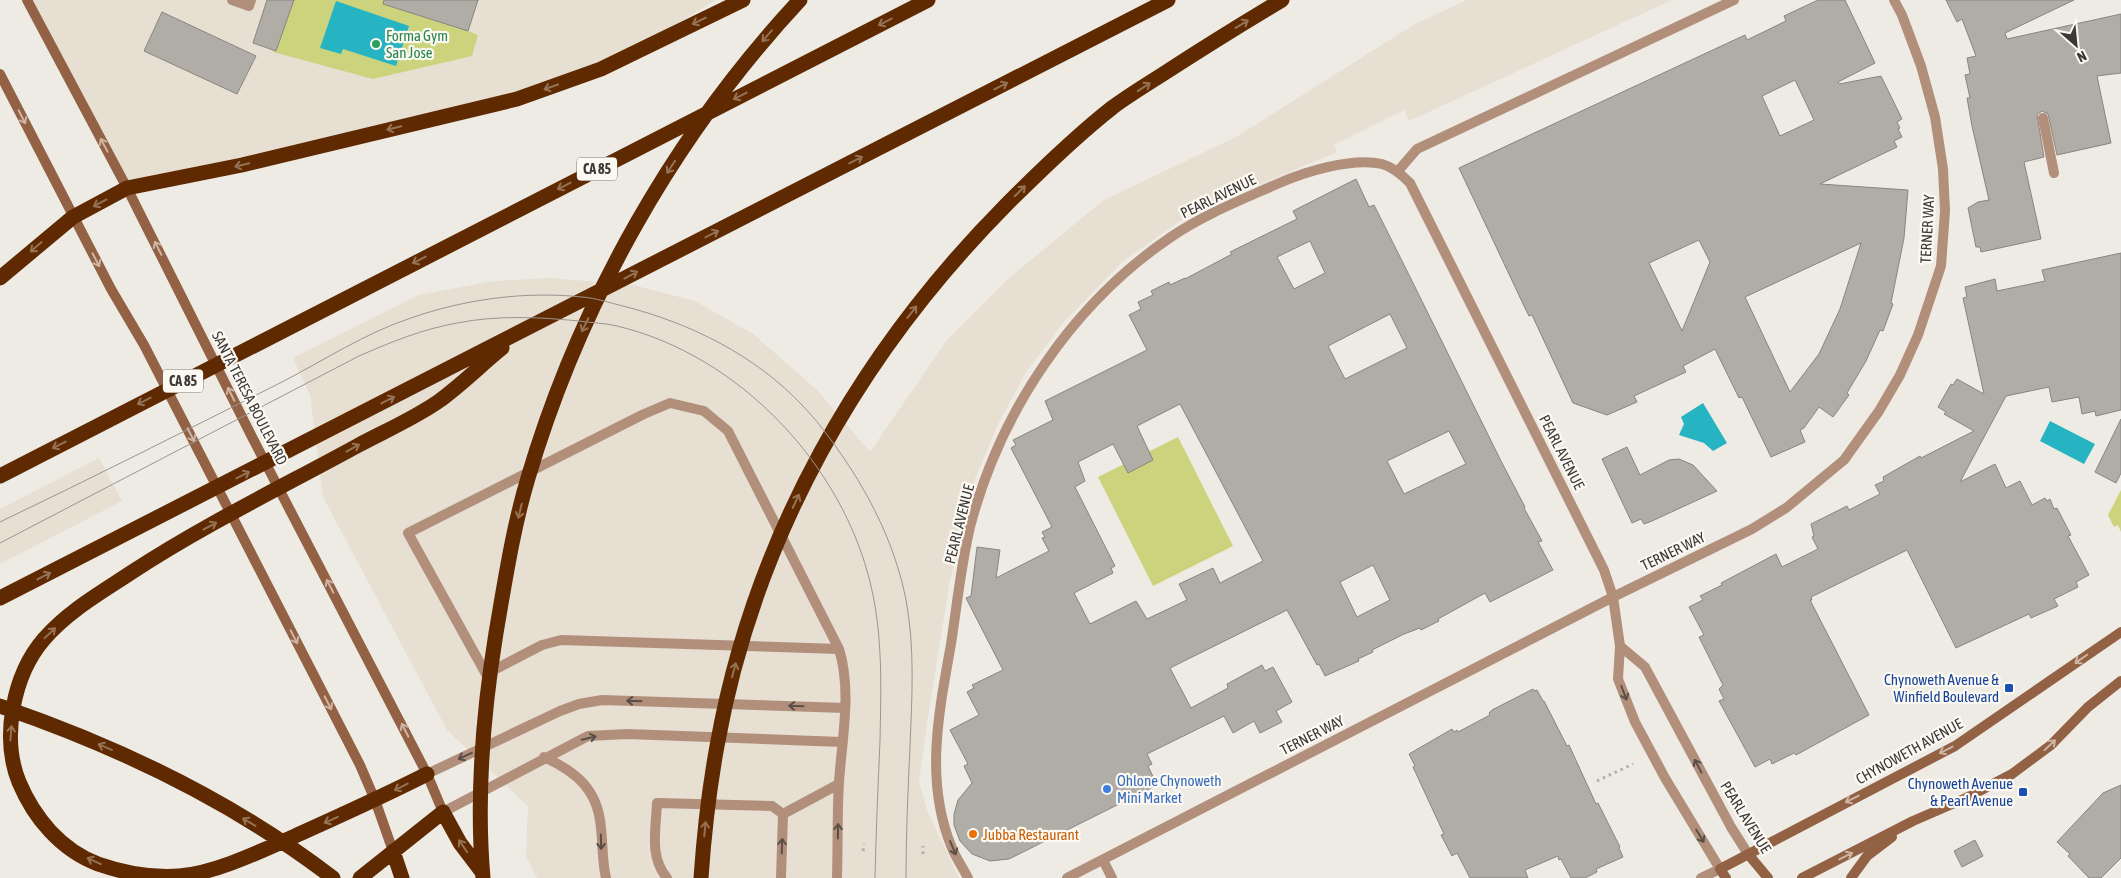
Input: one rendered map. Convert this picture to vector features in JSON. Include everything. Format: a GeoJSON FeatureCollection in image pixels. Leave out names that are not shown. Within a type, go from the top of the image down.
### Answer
{"type":"FeatureCollection","features":[{"type":"Feature","properties":{"kind":"highway"},"geometry":{"type":"LineString","coordinates":[[0,278],[73,217],[128,188],[242,165],[518,99],[601,70],[743,0]]}},
{"type":"Feature","properties":{"kind":"highway"},"geometry":{"type":"LineString","coordinates":[[485,878],[481,851],[487,691],[512,542],[528,478],[553,406],[580,335],[622,250],[668,171],[720,96],[764,38],[800,0]]}},
{"type":"Feature","properties":{"kind":"highway","name":"CA 85"},"geometry":{"type":"LineString","coordinates":[[0,476],[928,0]]}},
{"type":"Feature","properties":{"kind":"highway"},"geometry":{"type":"LineString","coordinates":[[0,598],[1168,0]]}},
{"type":"Feature","properties":{"kind":"highway"},"geometry":{"type":"LineString","coordinates":[[700,878],[705,825],[717,745],[734,669],[754,605],[779,538],[810,473],[848,403],[882,351],[927,292],[972,239],[1044,166],[1114,106],[1203,47],[1282,0]]}},
{"type":"Feature","properties":{"kind":"highway"},"geometry":{"type":"LineString","coordinates":[[427,774],[375,800],[253,855],[180,876],[148,876],[120,872],[93,862],[68,847],[50,832],[35,815],[17,777],[10,738],[18,682],[31,656],[44,638],[73,612],[167,548],[438,402],[522,331]]}},
{"type":"Feature","properties":{"kind":"highway"},"geometry":{"type":"LineString","coordinates":[[0,706],[47,722],[124,755],[178,782],[273,836],[333,878]]}},
{"type":"Feature","properties":{"kind":"highway"},"geometry":{"type":"LineString","coordinates":[[360,878],[442,812],[460,843],[485,878]]}},
{"type":"Feature","properties":{"kind":"highway"},"geometry":{"type":"LineString","coordinates":[[393,851],[402,878]]}},
{"type":"Feature","properties":{"kind":"main road","name":"SANTA TERESA BOULEVARD"},"geometry":{"type":"LineString","coordinates":[[27,0],[128,188],[252,437],[427,774],[442,812]]}},
{"type":"Feature","properties":{"kind":"main road"},"geometry":{"type":"LineString","coordinates":[[0,74],[111,289],[167,389],[360,766],[375,800],[393,851]]}},
{"type":"Feature","properties":{"kind":"main road","name":"CHYNOWETH AVENUE"},"geometry":{"type":"LineString","coordinates":[[1720,869],[1955,746],[2121,632]]}},
{"type":"Feature","properties":{"kind":"main road"},"geometry":{"type":"LineString","coordinates":[[1802,878],[2012,774],[2029,763],[2088,707],[2121,681]]}},
{"type":"Feature","properties":{"kind":"main road"},"geometry":{"type":"LineString","coordinates":[[1850,878],[1867,856],[1912,822]]}},
{"type":"Feature","properties":{"kind":"main road","name":"PEARL AVENUE"},"geometry":{"type":"LineString","coordinates":[[1748,854],[1768,878]]}},
{"type":"Feature","properties":{"kind":"main road","name":"PEARL AVENUE"},"geometry":{"type":"LineString","coordinates":[[1720,869],[1726,878]]}},
{"type":"Feature","properties":{"kind":"street"},"geometry":{"type":"LineString","coordinates":[[232,0],[249,6],[251,0]]}},
{"type":"Feature","properties":{"kind":"street"},"geometry":{"type":"LineString","coordinates":[[1398,171],[1417,149],[1734,0]]}},
{"type":"Feature","properties":{"kind":"street","name":"TERNER WAY"},"geometry":{"type":"LineString","coordinates":[[1067,878],[1613,597],[1752,529],[1786,508],[1844,460],[1879,411],[1900,375],[1918,335],[1941,266],[1945,211],[1944,169],[1935,118],[1922,66],[1902,15],[1894,0]]}},
{"type":"Feature","properties":{"kind":"street"},"geometry":{"type":"LineString","coordinates":[[2043,118],[2054,173]]}},
{"type":"Feature","properties":{"kind":"street","name":"PEARL AVENUE"},"geometry":{"type":"LineString","coordinates":[[968,878],[952,848],[942,815],[934,765],[936,728],[970,529],[990,467],[1032,384],[1051,355],[1076,323],[1108,288],[1139,260],[1172,236],[1217,211],[1292,178],[1328,167],[1365,162],[1383,164],[1398,171],[1410,183],[1604,570],[1613,597],[1620,646],[1618,680],[1634,722],[1665,778],[1720,869]]}},
{"type":"Feature","properties":{"kind":"street"},"geometry":{"type":"LineString","coordinates":[[837,878],[839,784],[845,708],[845,669],[839,648],[728,431],[704,411],[670,404],[644,414],[408,533],[486,674],[542,645],[561,640],[839,648]]}},
{"type":"Feature","properties":{"kind":"street","name":"PEARL AVENUE"},"geometry":{"type":"LineString","coordinates":[[1620,646],[1645,667],[1731,827],[1748,854]]}},
{"type":"Feature","properties":{"kind":"street"},"geometry":{"type":"LineString","coordinates":[[427,774],[560,711],[579,704],[602,700],[845,708]]}},
{"type":"Feature","properties":{"kind":"street"},"geometry":{"type":"LineString","coordinates":[[442,812],[544,757],[588,736],[618,734],[842,742]]}},
{"type":"Feature","properties":{"kind":"street"},"geometry":{"type":"LineString","coordinates":[[544,757],[566,767],[579,779],[598,807],[603,866],[606,878]]}},
{"type":"Feature","properties":{"kind":"street"},"geometry":{"type":"LineString","coordinates":[[783,814],[839,784]]}},
{"type":"Feature","properties":{"kind":"street"},"geometry":{"type":"LineString","coordinates":[[667,878],[658,865],[655,854],[657,803],[772,806],[783,814]]}},
{"type":"Feature","properties":{"kind":"street"},"geometry":{"type":"LineString","coordinates":[[780,878],[783,814]]}},
{"type":"Feature","properties":{"kind":"street"},"geometry":{"type":"LineString","coordinates":[[1103,860],[1112,878]]}},
{"type":"Feature","properties":{"kind":"street","name":"CHYNOWETH AVENUE"},"geometry":{"type":"LineString","coordinates":[[1701,878],[1720,869]]}},
{"type":"Feature","properties":{"kind":"path"},"geometry":{"type":"LineString","coordinates":[[1597,781],[1632,764]]}},
{"type":"Feature","properties":{"kind":"path"},"geometry":{"type":"LineString","coordinates":[[863,851],[864,844]]}},
{"type":"Feature","properties":{"kind":"path"},"geometry":{"type":"LineString","coordinates":[[923,846],[923,854]]}},
{"type":"Feature","properties":{"kind":"shaded area"},"geometry":{"type":"Polygon","coordinates":[[[27,0],[716,0],[601,69],[518,99],[127,188],[27,0]]]}},
{"type":"Feature","properties":{"kind":"shaded area"},"geometry":{"type":"Polygon","coordinates":[[[1467,0],[1672,0],[1409,121],[1404,110],[1334,145],[1337,152],[1191,213],[1122,262],[1063,323],[1025,374],[999,422],[975,479],[950,580],[919,782],[927,810],[959,878],[537,878],[526,856],[528,806],[447,730],[323,497],[310,395],[293,358],[418,295],[494,281],[552,278],[633,285],[695,301],[753,334],[816,389],[870,452],[947,340],[1009,278],[1104,200],[1236,137],[1415,24],[1467,0]]]}},
{"type":"Feature","properties":{"kind":"shaded area"},"geometry":{"type":"Polygon","coordinates":[[[99,458],[122,501],[0,564],[0,509],[99,458]]]}},
{"type":"Feature","properties":{"kind":"green space","name":"Forma Gym San Jose"},"geometry":{"type":"Polygon","coordinates":[[[290,0],[478,0],[468,31],[478,35],[472,56],[373,79],[273,52],[290,0]]]}},
{"type":"Feature","properties":{"kind":"green space"},"geometry":{"type":"Polygon","coordinates":[[[1178,437],[1233,546],[1153,586],[1098,477],[1178,437]]]}},
{"type":"Feature","properties":{"kind":"green space"},"geometry":{"type":"Polygon","coordinates":[[[2121,490],[2121,532],[2118,525],[2114,527],[2108,515],[2121,490]]]}},
{"type":"Feature","properties":{"kind":"water"},"geometry":{"type":"Polygon","coordinates":[[[336,1],[409,26],[396,66],[343,49],[341,54],[320,48],[336,1]]]}},
{"type":"Feature","properties":{"kind":"water"},"geometry":{"type":"Polygon","coordinates":[[[1703,403],[1727,443],[1713,451],[1704,443],[1679,435],[1684,424],[1681,417],[1703,403]]]}},
{"type":"Feature","properties":{"kind":"water"},"geometry":{"type":"Polygon","coordinates":[[[2050,421],[2095,444],[2084,464],[2040,441],[2050,421]]]}},
{"type":"Feature","properties":{"kind":"building"},"geometry":{"type":"Polygon","coordinates":[[[267,0],[294,0],[276,51],[253,43],[267,0]]]}},
{"type":"Feature","properties":{"kind":"building"},"geometry":{"type":"Polygon","coordinates":[[[384,0],[478,0],[468,31],[383,4],[384,0]]]}},
{"type":"Feature","properties":{"kind":"building"},"geometry":{"type":"Polygon","coordinates":[[[1818,0],[1845,0],[1875,63],[1838,82],[1839,84],[1881,76],[1902,119],[1897,122],[1902,137],[1894,141],[1897,147],[1820,184],[1908,190],[1904,238],[1891,303],[1893,304],[1883,331],[1880,330],[1866,361],[1847,393],[1849,395],[1833,417],[1819,407],[1804,428],[1800,430],[1805,442],[1771,457],[1742,397],[1739,398],[1715,349],[1683,366],[1686,372],[1634,396],[1637,402],[1607,415],[1573,403],[1532,315],[1529,316],[1524,306],[1459,168],[1745,35],[1747,40],[1786,21],[1784,16],[1818,0]],[[1795,80],[1762,96],[1780,136],[1814,120],[1795,80]],[[1699,240],[1649,263],[1682,331],[1710,262],[1699,240]],[[1861,243],[1745,297],[1790,392],[1819,354],[1840,309],[1861,243]]]}},
{"type":"Feature","properties":{"kind":"building"},"geometry":{"type":"Polygon","coordinates":[[[1946,0],[2074,0],[2005,33],[2007,39],[2121,14],[2121,73],[2097,76],[2111,143],[2057,155],[2048,114],[2042,111],[2037,115],[2044,157],[2024,162],[2041,239],[1981,252],[1980,247],[1976,247],[1968,208],[1978,202],[1989,200],[1967,98],[1970,98],[1965,75],[1970,74],[1967,58],[1976,56],[1962,19],[1957,22],[1946,0]]]}},
{"type":"Feature","properties":{"kind":"building"},"geometry":{"type":"Polygon","coordinates":[[[162,12],[256,56],[237,94],[144,51],[162,12]]]}},
{"type":"Feature","properties":{"kind":"building"},"geometry":{"type":"Polygon","coordinates":[[[1356,179],[1369,207],[1374,205],[1542,541],[1538,542],[1553,570],[1490,602],[1485,593],[1438,619],[1439,621],[1421,630],[1420,628],[1404,634],[1372,650],[1373,652],[1358,659],[1359,661],[1325,676],[1287,610],[1170,668],[1191,708],[1228,688],[1227,684],[1262,665],[1265,671],[1273,667],[1292,702],[1276,711],[1282,722],[1260,733],[1254,721],[1233,733],[1224,716],[1147,754],[1152,764],[1148,766],[1157,785],[1009,859],[990,861],[972,854],[960,841],[954,825],[954,814],[958,800],[972,783],[964,766],[968,764],[950,730],[979,715],[967,692],[974,688],[972,685],[1003,670],[966,598],[971,596],[977,547],[1000,550],[996,578],[1049,551],[1042,538],[1045,537],[1042,532],[1052,527],[1011,448],[1016,445],[1013,440],[1053,420],[1045,401],[1147,350],[1129,315],[1141,309],[1138,302],[1153,295],[1151,291],[1169,282],[1170,285],[1185,279],[1232,254],[1230,252],[1297,219],[1293,211],[1356,179]],[[1310,241],[1277,257],[1294,289],[1325,273],[1310,241]],[[1390,314],[1328,346],[1345,379],[1407,348],[1390,314]],[[1180,404],[1137,426],[1153,460],[1128,473],[1113,444],[1078,462],[1085,481],[1075,487],[1115,566],[1111,568],[1113,573],[1074,593],[1090,624],[1136,601],[1147,619],[1187,600],[1179,584],[1213,568],[1220,583],[1263,561],[1180,404]],[[1449,431],[1387,461],[1404,494],[1466,464],[1449,431]],[[1373,565],[1340,582],[1357,617],[1390,600],[1373,565]]]}},
{"type":"Feature","properties":{"kind":"building"},"geometry":{"type":"Polygon","coordinates":[[[2121,253],[2121,410],[2096,416],[2095,411],[2082,414],[2079,397],[2052,402],[2049,387],[2006,396],[1960,482],[1995,464],[2006,488],[2020,481],[2032,505],[2045,498],[2047,501],[2050,499],[2054,509],[2057,508],[2071,535],[2068,536],[2089,575],[2076,582],[2078,587],[2054,599],[2058,606],[2031,618],[2029,614],[1956,648],[1907,550],[1811,597],[1812,600],[1810,600],[1869,715],[1796,755],[1794,753],[1772,764],[1770,759],[1755,767],[1719,701],[1724,699],[1719,689],[1723,685],[1699,637],[1704,635],[1689,607],[1703,600],[1700,596],[1722,585],[1721,583],[1776,554],[1782,567],[1818,549],[1812,537],[1814,536],[1811,524],[1847,506],[1849,510],[1880,494],[1875,485],[1884,481],[1883,477],[1920,456],[1921,458],[1974,431],[1944,414],[1946,412],[1938,407],[1951,384],[1953,385],[1957,379],[1984,394],[1963,298],[1967,297],[1965,287],[1995,279],[1997,291],[2045,281],[2042,270],[2121,253]]]}},
{"type":"Feature","properties":{"kind":"building"},"geometry":{"type":"Polygon","coordinates":[[[2121,419],[2121,473],[2116,483],[2095,472],[2121,419]]]}},
{"type":"Feature","properties":{"kind":"building"},"geometry":{"type":"Polygon","coordinates":[[[1627,447],[1640,475],[1669,460],[1679,459],[1693,465],[1717,491],[1652,521],[1644,524],[1641,519],[1632,523],[1602,459],[1627,447]]]}},
{"type":"Feature","properties":{"kind":"building"},"geometry":{"type":"Polygon","coordinates":[[[1533,689],[1534,691],[1537,690],[1567,746],[1569,745],[1596,804],[1598,803],[1620,847],[1623,857],[1596,869],[1597,872],[1585,878],[1571,878],[1558,856],[1525,870],[1528,878],[1470,878],[1457,853],[1452,856],[1441,835],[1444,834],[1413,767],[1415,766],[1409,754],[1452,729],[1454,732],[1457,730],[1458,732],[1490,715],[1489,713],[1492,710],[1533,689]]]}},
{"type":"Feature","properties":{"kind":"building"},"geometry":{"type":"Polygon","coordinates":[[[2121,785],[2121,858],[2101,878],[2089,878],[2068,856],[2070,854],[2057,842],[2103,793],[2121,785]]]}},
{"type":"Feature","properties":{"kind":"building"},"geometry":{"type":"Polygon","coordinates":[[[1975,840],[1983,856],[1962,867],[1954,851],[1975,840]]]}},
{"type":"Feature","properties":{"kind":"tram line"},"geometry":{"type":"LineString","coordinates":[[0,522],[280,383],[377,331],[432,311],[496,298],[561,295],[598,299],[673,322],[720,343],[743,356],[764,371],[803,406],[853,472],[871,502],[886,534],[902,583],[911,636],[912,691],[906,878]]}},
{"type":"Feature","properties":{"kind":"tram line"},"geometry":{"type":"LineString","coordinates":[[0,543],[359,356],[419,332],[472,320],[533,318],[612,325],[662,341],[704,362],[744,389],[779,422],[810,458],[837,498],[857,541],[871,586],[878,624],[881,683],[875,878]]}},
{"type":"Feature","properties":{"kind":"place","name":"Forma Gym San Jose"},"geometry":{"type":"Point","coordinates":[376,44]}},
{"type":"Feature","properties":{"kind":"place","name":"Chynoweth Avenue & Winfield Boulevard"},"geometry":{"type":"Point","coordinates":[2009,688]}},
{"type":"Feature","properties":{"kind":"place","name":"Ohlone Chynoweth Mini Market"},"geometry":{"type":"Point","coordinates":[1107,789]}},
{"type":"Feature","properties":{"kind":"place","name":"Chynoweth Avenue & Pearl Avenue"},"geometry":{"type":"Point","coordinates":[2023,792]}},
{"type":"Feature","properties":{"kind":"place","name":"Jubba Restaurant"},"geometry":{"type":"Point","coordinates":[973,834]}}]}
